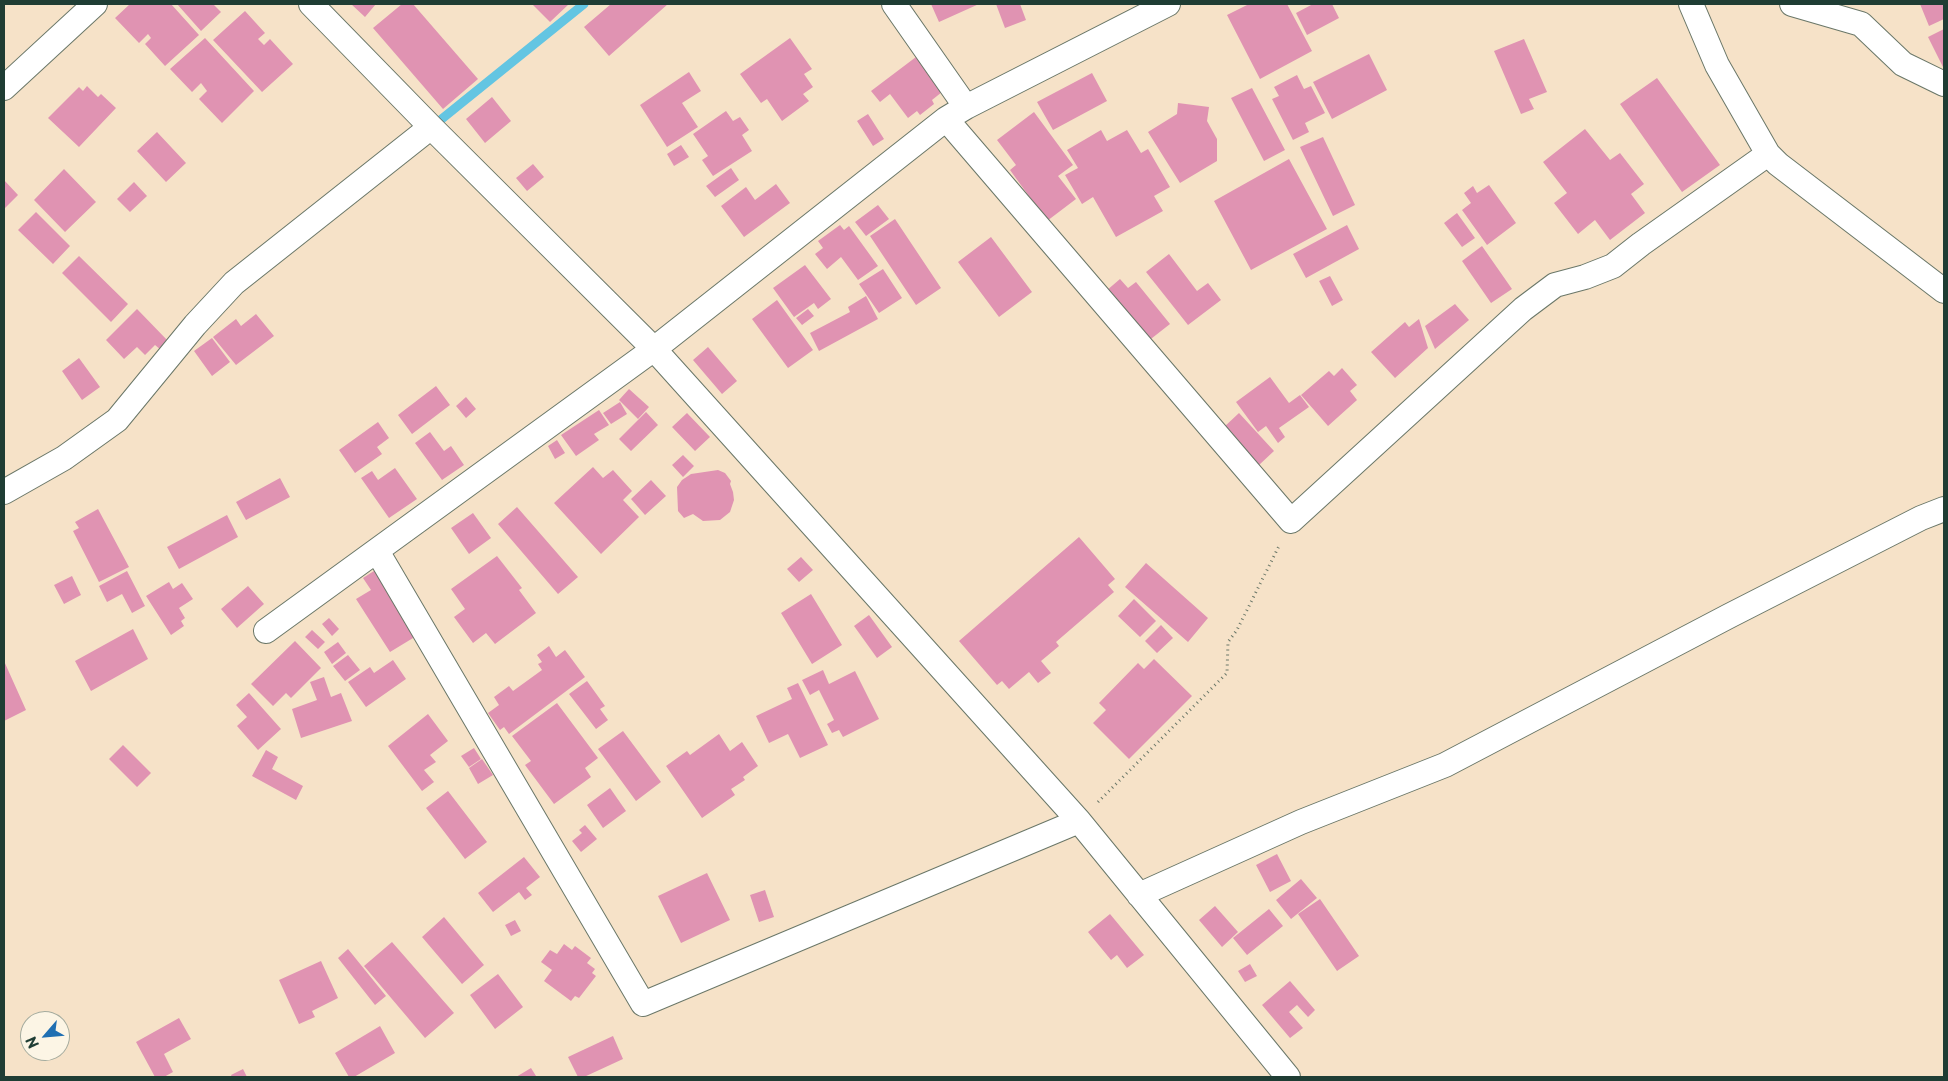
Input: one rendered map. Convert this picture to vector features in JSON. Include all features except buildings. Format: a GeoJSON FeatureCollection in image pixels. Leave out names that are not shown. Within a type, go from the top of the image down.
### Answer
{"type":"FeatureCollection","features":[{"type":"Feature","properties":{"kind":"street"},"geometry":{"type":"LineString","coordinates":[[4,88],[96,4]]}},
{"type":"Feature","properties":{"kind":"street"},"geometry":{"type":"LineString","coordinates":[[311,4],[431,127],[654,349],[1079,821],[1288,1077]]}},
{"type":"Feature","properties":{"kind":"street"},"geometry":{"type":"LineString","coordinates":[[894,4],[966,107]]}},
{"type":"Feature","properties":{"kind":"street"},"geometry":{"type":"LineString","coordinates":[[266,631],[654,349],[946,119],[1168,4]]}},
{"type":"Feature","properties":{"kind":"street"},"geometry":{"type":"LineString","coordinates":[[1691,4],[1717,64],[1768,154],[1778,164],[1944,291]]}},
{"type":"Feature","properties":{"kind":"street"},"geometry":{"type":"LineString","coordinates":[[1792,4],[1862,24],[1903,64],[1944,84]]}},
{"type":"Feature","properties":{"kind":"street"},"geometry":{"type":"LineString","coordinates":[[946,119],[1292,521],[1523,309],[1555,285],[1585,277],[1613,266],[1768,154]]}},
{"type":"Feature","properties":{"kind":"street"},"geometry":{"type":"LineString","coordinates":[[4,492],[64,458],[116,420],[195,325],[234,283],[431,127]]}},
{"type":"Feature","properties":{"kind":"street"},"geometry":{"type":"LineString","coordinates":[[1139,895],[1301,822],[1445,765],[1755,602],[1922,518],[1944,509]]}},
{"type":"Feature","properties":{"kind":"street"},"geometry":{"type":"LineString","coordinates":[[377,551],[643,1004],[1079,821]]}},
{"type":"Feature","properties":{"kind":"path"},"geometry":{"type":"LineString","coordinates":[[1079,821],[1226,673],[1228,642],[1237,630],[1292,521]]}},
{"type":"Feature","properties":{"kind":"waterway"},"geometry":{"type":"LineString","coordinates":[[433,126],[584,4]]}}]}
